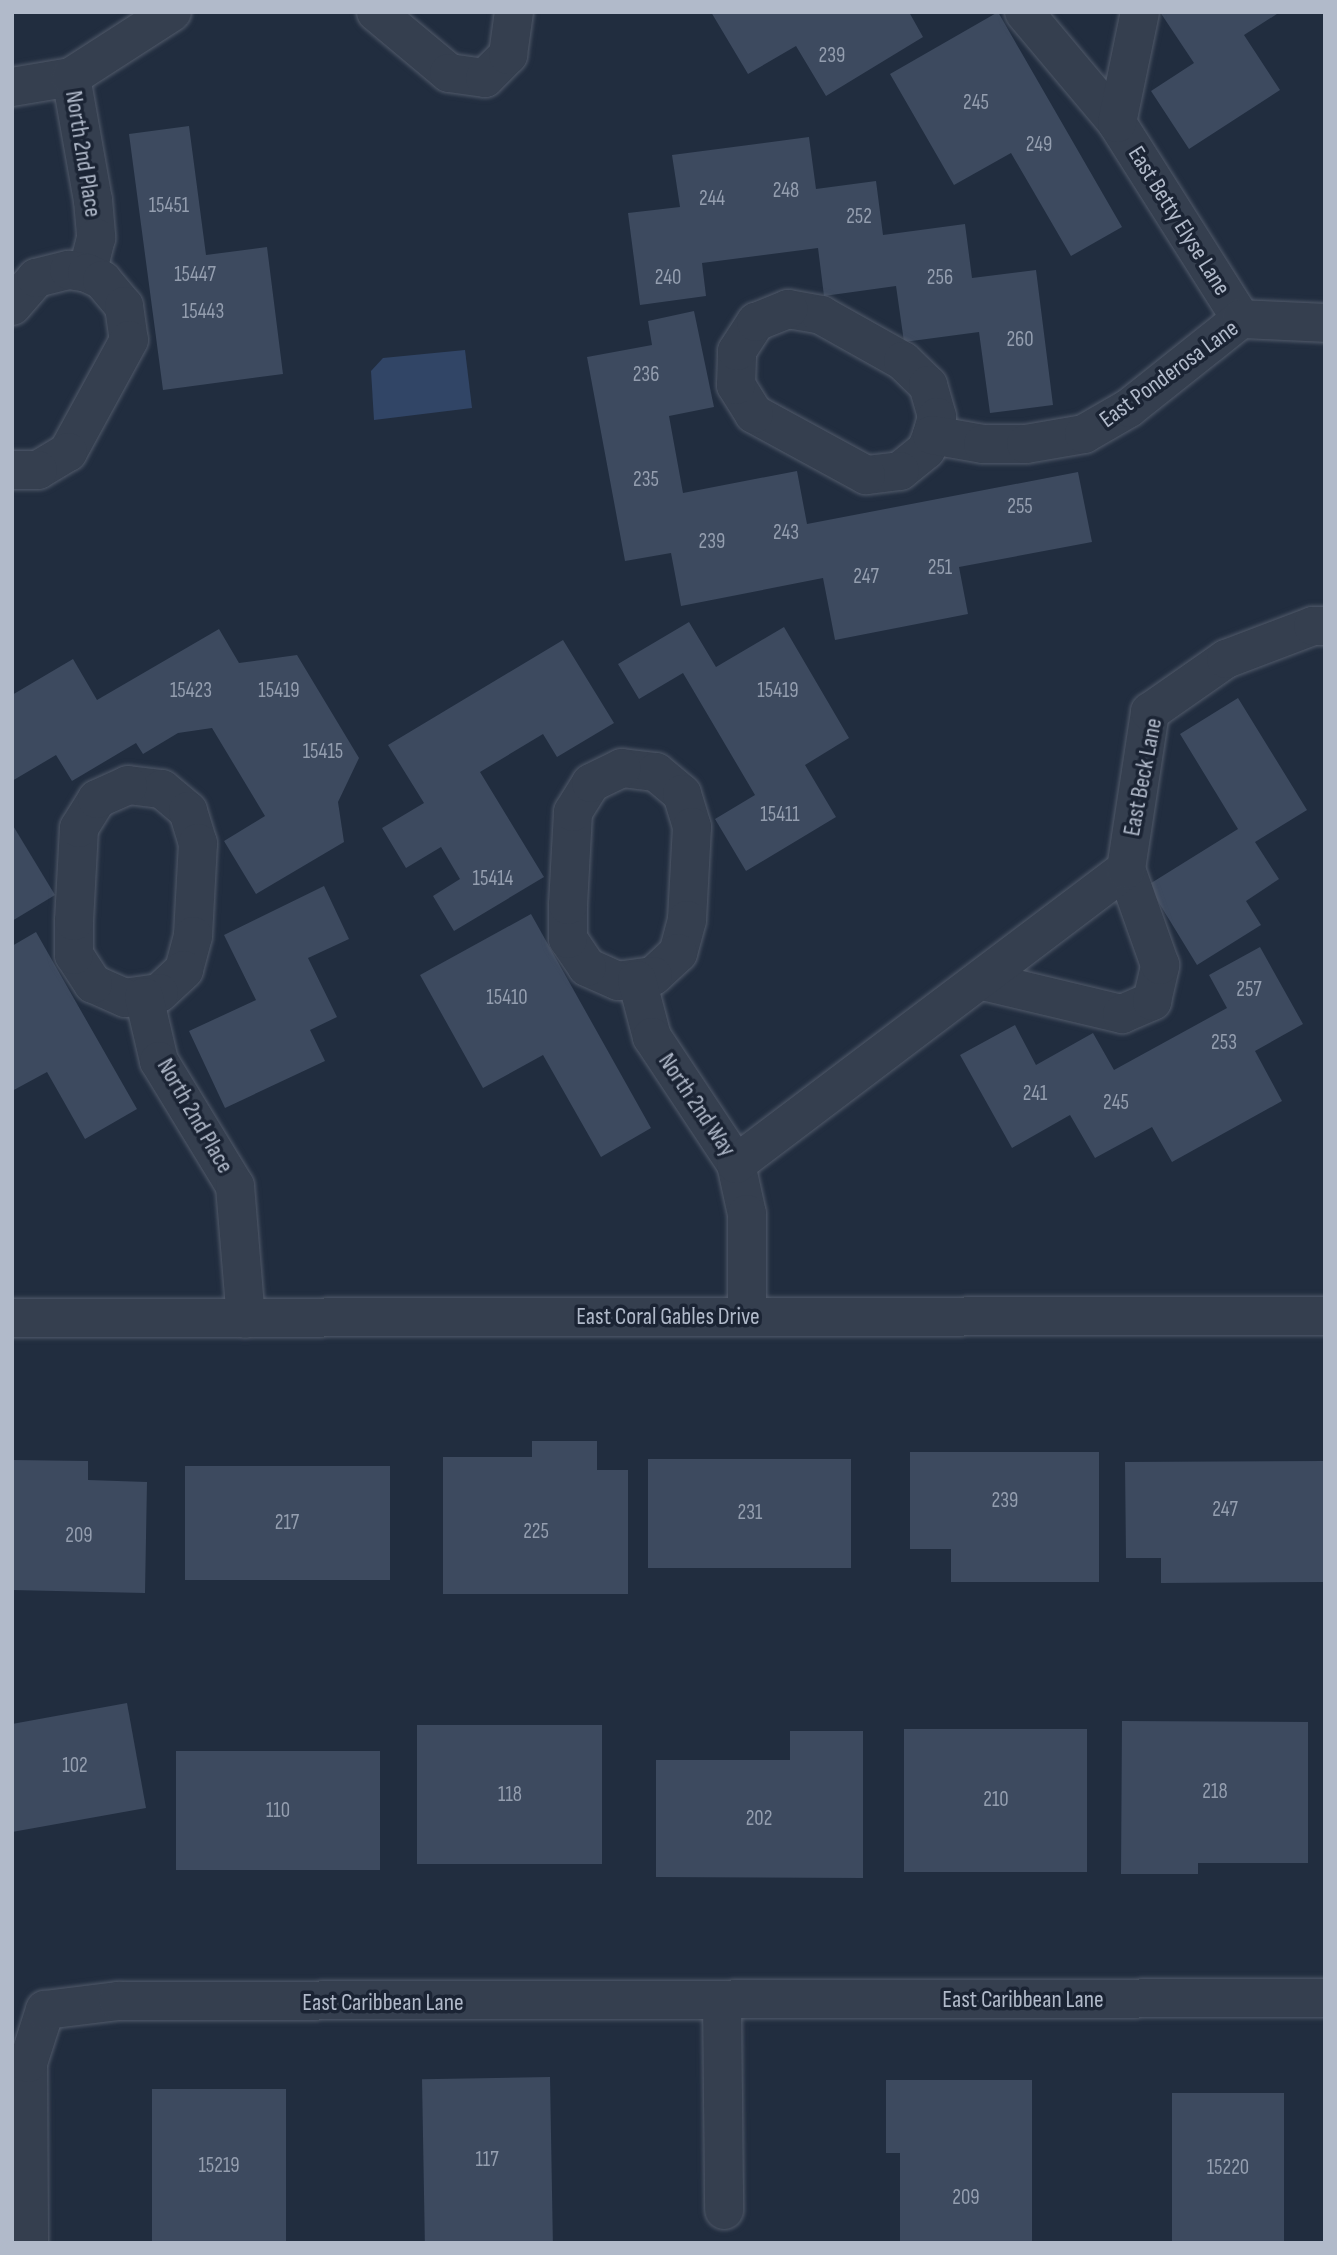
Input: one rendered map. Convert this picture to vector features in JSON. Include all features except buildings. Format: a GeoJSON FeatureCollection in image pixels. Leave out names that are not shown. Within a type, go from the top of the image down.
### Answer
{"type":"FeatureCollection","features":[{"type":"Feature","properties":{"kind":"street"},"geometry":{"type":"LineString","coordinates":[[12,87],[71,77],[172,12]]}},
{"type":"Feature","properties":{"kind":"street"},"geometry":{"type":"LineString","coordinates":[[376,12],[449,73],[485,78],[508,55],[514,12]]}},
{"type":"Feature","properties":{"kind":"street","name":"East Betty Elyse Lane"},"geometry":{"type":"LineString","coordinates":[[1024,12],[1117,123],[1241,319]]}},
{"type":"Feature","properties":{"kind":"street","name":"East Betty Elyse Lane"},"geometry":{"type":"LineString","coordinates":[[1117,123],[1140,12]]}},
{"type":"Feature","properties":{"kind":"street","name":"North 2nd Place"},"geometry":{"type":"LineString","coordinates":[[71,77],[93,200],[96,238],[87,273]]}},
{"type":"Feature","properties":{"kind":"street"},"geometry":{"type":"LineString","coordinates":[[12,306],[36,278],[69,270],[87,273],[102,280],[124,306],[129,340],[68,452],[38,470],[12,470]]}},
{"type":"Feature","properties":{"kind":"street"},"geometry":{"type":"LineString","coordinates":[[788,309],[821,315],[903,361],[928,385],[937,417],[932,435],[926,450],[900,471],[866,475],[754,414],[736,385],[737,351],[756,322],[788,309]]}},
{"type":"Feature","properties":{"kind":"street","name":"East Ponderosa Lane"},"geometry":{"type":"LineString","coordinates":[[932,435],[983,444],[1026,444],[1084,434],[1129,408],[1241,319],[1325,323]]}},
{"type":"Feature","properties":{"kind":"street","name":"East Beck Lane"},"geometry":{"type":"LineString","coordinates":[[983,981],[1122,1014],[1152,1000],[1160,965],[1126,869],[1150,712],[1226,659],[1313,626],[1325,626]]}},
{"type":"Feature","properties":{"kind":"street"},"geometry":{"type":"LineString","coordinates":[[622,768],[656,772],[682,794],[692,827],[687,920],[678,953],[653,976],[637,980],[618,981],[587,967],[568,939],[573,812],[591,783],[622,768]]}},
{"type":"Feature","properties":{"kind":"street"},"geometry":{"type":"LineString","coordinates":[[128,785],[162,789],[188,811],[198,844],[193,936],[184,970],[159,993],[144,997],[125,998],[93,984],[74,955],[79,828],[97,799],[128,785]]}},
{"type":"Feature","properties":{"kind":"street","name":"East Beck Lane"},"geometry":{"type":"LineString","coordinates":[[736,1164],[983,981],[1126,869]]}},
{"type":"Feature","properties":{"kind":"street","name":"North 2nd Way"},"geometry":{"type":"LineString","coordinates":[[637,980],[652,1037],[736,1164],[747,1214],[747,1316]]}},
{"type":"Feature","properties":{"kind":"street","name":"North 2nd Place"},"geometry":{"type":"LineString","coordinates":[[144,997],[159,1061],[235,1186],[246,1319]]}},
{"type":"Feature","properties":{"kind":"street","name":"East Coral Gables Drive"},"geometry":{"type":"LineString","coordinates":[[12,1318],[1325,1316]]}},
{"type":"Feature","properties":{"kind":"street","name":"East Caribbean Lane"},"geometry":{"type":"LineString","coordinates":[[29,2243],[28,2063],[45,2010],[118,2001],[722,2002],[1325,1998]]}},
{"type":"Feature","properties":{"kind":"street"},"geometry":{"type":"LineString","coordinates":[[722,2002],[724,2210]]}},
{"type":"Feature","properties":{"kind":"water"},"geometry":{"type":"Polygon","coordinates":[[[465,350],[472,408],[374,420],[371,371],[383,358],[465,350]]]}}]}
